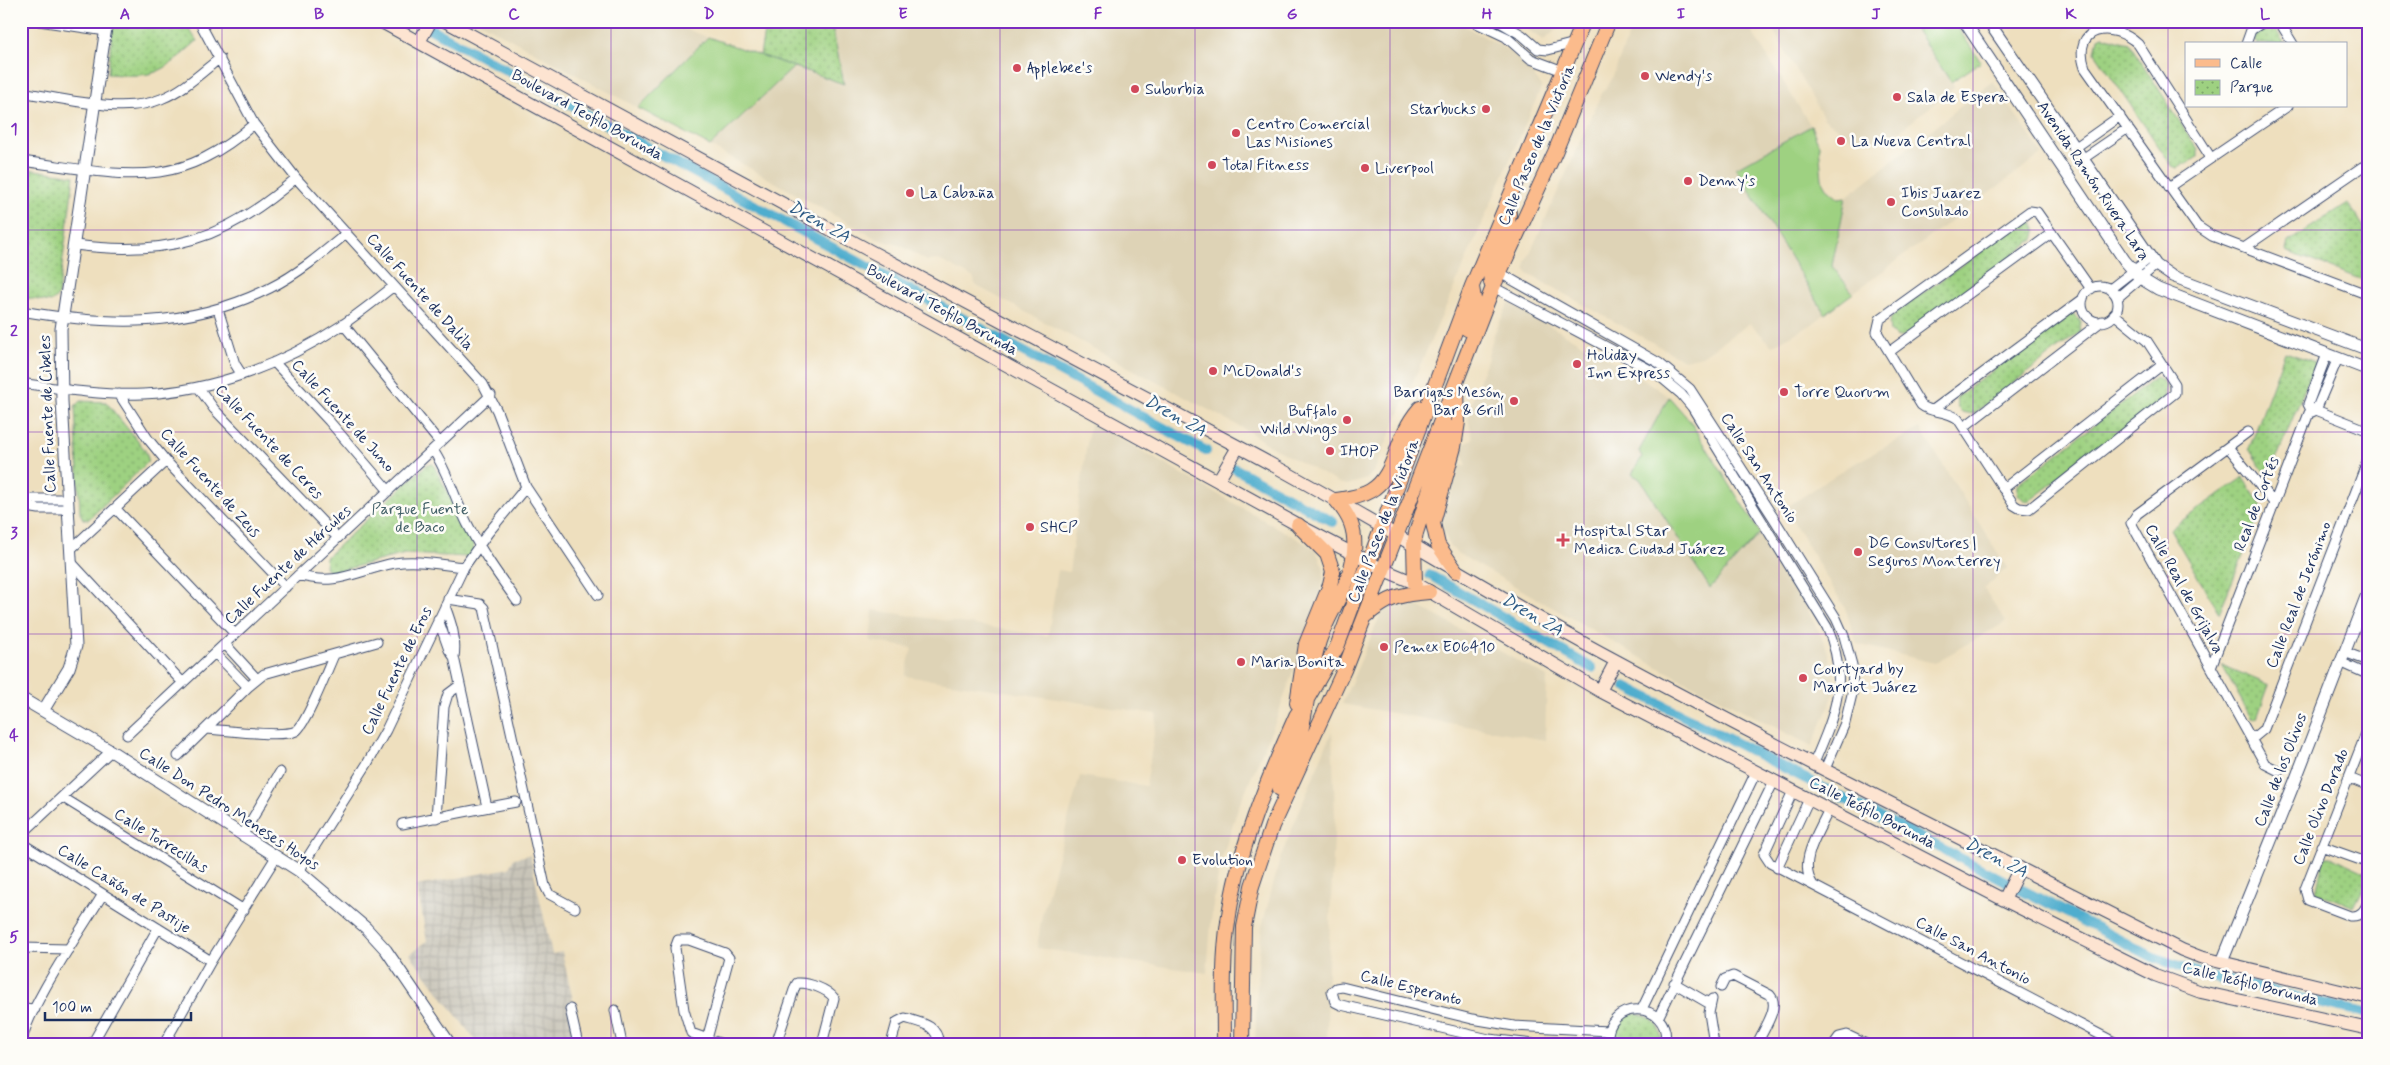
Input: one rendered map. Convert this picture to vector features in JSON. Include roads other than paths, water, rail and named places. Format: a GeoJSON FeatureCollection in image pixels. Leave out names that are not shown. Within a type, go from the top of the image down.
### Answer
{"type":"FeatureCollection","features":[{"type":"Feature","properties":{"kind":"main road","name":"Boulevard Teofilo Borunda"},"geometry":{"type":"LineString","coordinates":[[380,21],[421,38],[1218,481],[1384,570]]}},
{"type":"Feature","properties":{"kind":"main road"},"geometry":{"type":"LineString","coordinates":[[421,38],[431,21]]}},
{"type":"Feature","properties":{"kind":"main road","name":"Boulevard Teofilo Borunda"},"geometry":{"type":"LineString","coordinates":[[445,21],[1119,385],[1238,446],[1397,536]]}},
{"type":"Feature","properties":{"kind":"main road","name":"Calle Paseo de la Victoria"},"geometry":{"type":"LineString","coordinates":[[1224,1044],[1227,923],[1251,828],[1296,716],[1337,647],[1430,393],[1472,286],[1584,21]]}},
{"type":"Feature","properties":{"kind":"main road","name":"Calle Paseo de la Victoria"},"geometry":{"type":"LineString","coordinates":[[1242,1044],[1244,927],[1252,886],[1272,826],[1367,616],[1493,287],[1555,152],[1610,24]]}},
{"type":"Feature","properties":{"kind":"main road"},"geometry":{"type":"LineString","coordinates":[[1493,287],[1490,275],[1506,233],[1509,217],[1509,200]]}},
{"type":"Feature","properties":{"kind":"main road"},"geometry":{"type":"LineString","coordinates":[[1416,583],[1414,545],[1443,446],[1445,434],[1443,414],[1444,392],[1475,305],[1472,286]]}},
{"type":"Feature","properties":{"kind":"main road"},"geometry":{"type":"LineString","coordinates":[[1456,571],[1438,545],[1433,523],[1454,447],[1458,422],[1457,378]]}},
{"type":"Feature","properties":{"kind":"main road"},"geometry":{"type":"LineString","coordinates":[[1336,500],[1353,498],[1372,491],[1381,482],[1390,467],[1410,421],[1430,393]]}},
{"type":"Feature","properties":{"kind":"main road"},"geometry":{"type":"LineString","coordinates":[[1218,481],[1238,446]]}},
{"type":"Feature","properties":{"kind":"main road"},"geometry":{"type":"LineString","coordinates":[[1272,826],[1278,794],[1298,741],[1320,639],[1347,578],[1354,553],[1354,537],[1349,515],[1336,500]]}},
{"type":"Feature","properties":{"kind":"main road"},"geometry":{"type":"LineString","coordinates":[[1296,716],[1306,644],[1330,585],[1333,572],[1331,560],[1322,546],[1298,525]]}},
{"type":"Feature","properties":{"kind":"main road","name":"Calle Teófilo Borunda"},"geometry":{"type":"LineString","coordinates":[[1397,536],[1502,599],[1616,661],[2018,872],[2182,950],[2222,962],[2369,998]]}},
{"type":"Feature","properties":{"kind":"main road","name":"Calle Teófilo Borunda"},"geometry":{"type":"LineString","coordinates":[[1384,570],[1416,583],[1600,691],[1829,810],[2186,988],[2369,1029]]}},
{"type":"Feature","properties":{"kind":"main road"},"geometry":{"type":"LineString","coordinates":[[1367,616],[1384,601],[1398,596],[1429,592]]}},
{"type":"Feature","properties":{"kind":"main road"},"geometry":{"type":"LineString","coordinates":[[1600,691],[1616,661]]}},
{"type":"Feature","properties":{"kind":"main road"},"geometry":{"type":"LineString","coordinates":[[2006,897],[2018,872]]}},
{"type":"Feature","properties":{"kind":"main road"},"geometry":{"type":"LineString","coordinates":[[1224,1012],[1233,1017],[1237,1044]]}},
{"type":"Feature","properties":{"kind":"street"},"geometry":{"type":"LineString","coordinates":[[39,21],[107,26]]}},
{"type":"Feature","properties":{"kind":"street","name":"Calle Fuente de Dalila"},"geometry":{"type":"LineString","coordinates":[[199,21],[254,124],[296,178],[473,372],[491,395],[526,487],[598,595]]}},
{"type":"Feature","properties":{"kind":"street"},"geometry":{"type":"LineString","coordinates":[[1472,21],[1506,37],[1531,60],[1563,71]]}},
{"type":"Feature","properties":{"kind":"street"},"geometry":{"type":"LineString","coordinates":[[1498,21],[1522,35],[1538,50],[1548,50],[1575,43]]}},
{"type":"Feature","properties":{"kind":"street","name":"Avenida Ramón Rivera Lara"},"geometry":{"type":"LineString","coordinates":[[1964,21],[2137,274],[2158,289],[2369,370]]}},
{"type":"Feature","properties":{"kind":"street","name":"Avenida Ramón Rivera Lara"},"geometry":{"type":"LineString","coordinates":[[1988,21],[2084,158],[2153,262],[2172,276],[2369,350]]}},
{"type":"Feature","properties":{"kind":"street"},"geometry":{"type":"LineString","coordinates":[[2247,42],[2251,30],[2265,21]]}},
{"type":"Feature","properties":{"kind":"street"},"geometry":{"type":"LineString","coordinates":[[2278,21],[2292,42]]}},
{"type":"Feature","properties":{"kind":"street","name":"Calle Fuente de Cibeles"},"geometry":{"type":"LineString","coordinates":[[43,711],[69,668],[75,654],[76,637],[62,389],[61,329],[107,26]]}},
{"type":"Feature","properties":{"kind":"street"},"geometry":{"type":"LineString","coordinates":[[2211,158],[2138,44],[2130,37],[2117,32],[2096,31],[2085,39],[2081,54],[2085,68],[2201,230],[2369,295]]}},
{"type":"Feature","properties":{"kind":"street"},"geometry":{"type":"LineString","coordinates":[[1996,67],[2011,56]]}},
{"type":"Feature","properties":{"kind":"street"},"geometry":{"type":"LineString","coordinates":[[21,92],[95,103],[139,105],[159,100],[180,90],[220,58]]}},
{"type":"Feature","properties":{"kind":"street"},"geometry":{"type":"LineString","coordinates":[[2169,187],[2286,108]]}},
{"type":"Feature","properties":{"kind":"street"},"geometry":{"type":"LineString","coordinates":[[2076,147],[2120,116]]}},
{"type":"Feature","properties":{"kind":"street"},"geometry":{"type":"LineString","coordinates":[[21,161],[144,175],[168,172],[194,164],[215,154],[254,124]]}},
{"type":"Feature","properties":{"kind":"street"},"geometry":{"type":"LineString","coordinates":[[2084,158],[2128,128]]}},
{"type":"Feature","properties":{"kind":"street"},"geometry":{"type":"LineString","coordinates":[[2244,248],[2362,167],[2369,166]]}},
{"type":"Feature","properties":{"kind":"street"},"geometry":{"type":"LineString","coordinates":[[74,245],[128,249],[161,248],[201,238],[230,226],[269,202],[296,178]]}},
{"type":"Feature","properties":{"kind":"street"},"geometry":{"type":"LineString","coordinates":[[2091,288],[2037,212],[2026,212],[1880,319],[1877,332],[1921,405],[1933,410],[1945,411],[1952,415],[1964,427],[2014,505],[2019,508],[2029,508],[2037,504],[2173,397],[2175,384],[2147,341],[2114,314]]}},
{"type":"Feature","properties":{"kind":"street"},"geometry":{"type":"LineString","coordinates":[[1889,352],[2052,232]]}},
{"type":"Feature","properties":{"kind":"street"},"geometry":{"type":"LineString","coordinates":[[21,311],[63,318],[126,323],[166,320],[218,309],[270,288],[305,266],[347,233]]}},
{"type":"Feature","properties":{"kind":"street"},"geometry":{"type":"LineString","coordinates":[[2110,289],[2137,274],[2153,262]]}},
{"type":"Feature","properties":{"kind":"street","name":"Calle San Antonio"},"geometry":{"type":"LineString","coordinates":[[1500,273],[1659,363],[1690,389],[1777,522],[1842,631],[1852,665],[1853,690],[1845,723],[1819,766]]}},
{"type":"Feature","properties":{"kind":"street"},"geometry":{"type":"LineString","coordinates":[[2117,298],[2137,274]]}},
{"type":"Feature","properties":{"kind":"street"},"geometry":{"type":"LineString","coordinates":[[21,383],[119,394],[142,394],[198,387],[242,375],[274,362],[314,342],[343,324],[394,286]]}},
{"type":"Feature","properties":{"kind":"street"},"geometry":{"type":"LineString","coordinates":[[1933,410],[2083,299],[2091,288],[2100,286],[2110,289],[2117,298],[2118,306],[2114,314],[2102,321],[1964,427]]}},
{"type":"Feature","properties":{"kind":"street","name":"Calle San Antonio"},"geometry":{"type":"LineString","coordinates":[[1493,287],[1656,373],[1692,407],[1771,533],[1834,642],[1839,665],[1838,699],[1819,766]]}},
{"type":"Feature","properties":{"kind":"street"},"geometry":{"type":"LineString","coordinates":[[2083,299],[2086,314],[2093,320],[2102,321]]}},
{"type":"Feature","properties":{"kind":"street"},"geometry":{"type":"LineString","coordinates":[[218,309],[235,364],[242,375]]}},
{"type":"Feature","properties":{"kind":"street"},"geometry":{"type":"LineString","coordinates":[[343,324],[436,447],[466,521],[480,547],[516,601]]}},
{"type":"Feature","properties":{"kind":"street","name":"Real de Cortés"},"geometry":{"type":"LineString","coordinates":[[2211,667],[2309,413],[2314,411],[2308,404],[2332,356]]}},
{"type":"Feature","properties":{"kind":"street","name":"Calle Fuente de Juno"},"geometry":{"type":"LineString","coordinates":[[274,362],[329,421],[389,491]]}},
{"type":"Feature","properties":{"kind":"street"},"geometry":{"type":"LineString","coordinates":[[2003,489],[2162,365]]}},
{"type":"Feature","properties":{"kind":"street","name":"Calle Fuente de Ceres"},"geometry":{"type":"LineString","coordinates":[[198,387],[214,409],[338,538]]}},
{"type":"Feature","properties":{"kind":"street","name":"Calle Fuente de Zeus"},"geometry":{"type":"LineString","coordinates":[[119,394],[148,439],[166,462],[286,587]]}},
{"type":"Feature","properties":{"kind":"street","name":"Calle Fuente de Hércules"},"geometry":{"type":"LineString","coordinates":[[127,735],[491,395]]}},
{"type":"Feature","properties":{"kind":"street"},"geometry":{"type":"LineString","coordinates":[[2314,411],[2369,431]]}},
{"type":"Feature","properties":{"kind":"street","name":"Calle Real de Grijalva"},"geometry":{"type":"LineString","coordinates":[[2248,432],[2137,514],[2131,523],[2265,764],[2279,771]]}},
{"type":"Feature","properties":{"kind":"street"},"geometry":{"type":"LineString","coordinates":[[2228,447],[2274,503]]}},
{"type":"Feature","properties":{"kind":"street","name":"Calle Real de Jerónimo"},"geometry":{"type":"LineString","coordinates":[[2252,739],[2264,729],[2369,457]]}},
{"type":"Feature","properties":{"kind":"street"},"geometry":{"type":"LineString","coordinates":[[71,549],[166,462]]}},
{"type":"Feature","properties":{"kind":"street","name":"Calle Fuente de Eros"},"geometry":{"type":"LineString","coordinates":[[299,872],[376,747],[464,567],[480,547],[488,532],[526,487]]}},
{"type":"Feature","properties":{"kind":"street"},"geometry":{"type":"LineString","coordinates":[[21,505],[32,499],[68,504]]}},
{"type":"Feature","properties":{"kind":"street"},"geometry":{"type":"LineString","coordinates":[[116,508],[235,634]]}},
{"type":"Feature","properties":{"kind":"street"},"geometry":{"type":"LineString","coordinates":[[298,575],[316,580],[329,580],[402,562],[464,567]]}},
{"type":"Feature","properties":{"kind":"street"},"geometry":{"type":"LineString","coordinates":[[72,563],[183,683]]}},
{"type":"Feature","properties":{"kind":"street","name":"Calle de los Olivos"},"geometry":{"type":"LineString","coordinates":[[2222,962],[2295,782],[2369,590]]}},
{"type":"Feature","properties":{"kind":"street"},"geometry":{"type":"LineString","coordinates":[[487,807],[454,656],[456,648],[446,602],[480,604],[484,608],[545,886],[548,894],[575,908]]}},
{"type":"Feature","properties":{"kind":"street"},"geometry":{"type":"LineString","coordinates":[[438,620],[449,650],[454,656]]}},
{"type":"Feature","properties":{"kind":"street"},"geometry":{"type":"LineString","coordinates":[[178,756],[257,679],[272,671],[377,642]]}},
{"type":"Feature","properties":{"kind":"street"},"geometry":{"type":"LineString","coordinates":[[225,644],[257,679]]}},
{"type":"Feature","properties":{"kind":"street"},"geometry":{"type":"LineString","coordinates":[[216,653],[248,687]]}},
{"type":"Feature","properties":{"kind":"street"},"geometry":{"type":"LineString","coordinates":[[207,729],[278,734],[296,731],[304,722],[334,655]]}},
{"type":"Feature","properties":{"kind":"street"},"geometry":{"type":"LineString","coordinates":[[2342,657],[2369,662]]}},
{"type":"Feature","properties":{"kind":"street"},"geometry":{"type":"LineString","coordinates":[[2342,657],[2369,675]]}},
{"type":"Feature","properties":{"kind":"street"},"geometry":{"type":"LineString","coordinates":[[436,818],[444,707],[448,694],[460,685]]}},
{"type":"Feature","properties":{"kind":"street","name":"Calle Don Pedro Meneses Hoyos"},"geometry":{"type":"LineString","coordinates":[[21,698],[111,751],[299,872],[373,936],[386,950],[450,1044]]}},
{"type":"Feature","properties":{"kind":"street","name":"Calle Olivo Dorado"},"geometry":{"type":"LineString","coordinates":[[2369,726],[2305,889],[2308,900],[2356,916],[2366,907],[2369,900]]}},
{"type":"Feature","properties":{"kind":"street"},"geometry":{"type":"LineString","coordinates":[[21,835],[111,751]]}},
{"type":"Feature","properties":{"kind":"street"},"geometry":{"type":"LineString","coordinates":[[242,836],[280,772]]}},
{"type":"Feature","properties":{"kind":"street"},"geometry":{"type":"LineString","coordinates":[[1642,1009],[1756,772]]}},
{"type":"Feature","properties":{"kind":"street"},"geometry":{"type":"LineString","coordinates":[[2349,778],[2369,786]]}},
{"type":"Feature","properties":{"kind":"street"},"geometry":{"type":"LineString","coordinates":[[1658,1018],[1774,781]]}},
{"type":"Feature","properties":{"kind":"street"},"geometry":{"type":"LineString","coordinates":[[1792,790],[1764,854],[1767,861],[1778,868],[1809,799]]}},
{"type":"Feature","properties":{"kind":"street","name":"Calle Torrecillas"},"geometry":{"type":"LineString","coordinates":[[62,797],[244,910]]}},
{"type":"Feature","properties":{"kind":"street"},"geometry":{"type":"LineString","coordinates":[[402,824],[516,802]]}},
{"type":"Feature","properties":{"kind":"street"},"geometry":{"type":"LineString","coordinates":[[1814,885],[1806,872],[1807,858],[1829,810]]}},
{"type":"Feature","properties":{"kind":"street","name":"Calle Cañón de Pastije"},"geometry":{"type":"LineString","coordinates":[[21,843],[211,961]]}},
{"type":"Feature","properties":{"kind":"street"},"geometry":{"type":"LineString","coordinates":[[2321,846],[2369,863]]}},
{"type":"Feature","properties":{"kind":"street"},"geometry":{"type":"LineString","coordinates":[[164,1044],[211,961],[276,857]]}},
{"type":"Feature","properties":{"kind":"street","name":"Calle San Antonio"},"geometry":{"type":"LineString","coordinates":[[1778,868],[2118,1044]]}},
{"type":"Feature","properties":{"kind":"street"},"geometry":{"type":"LineString","coordinates":[[22,1044],[25,1029],[35,1009],[103,894]]}},
{"type":"Feature","properties":{"kind":"street"},"geometry":{"type":"LineString","coordinates":[[92,1044],[158,928]]}},
{"type":"Feature","properties":{"kind":"street"},"geometry":{"type":"LineString","coordinates":[[707,1039],[729,958],[725,953],[683,939],[678,940],[675,948],[684,1010],[691,1033],[707,1039],[722,1044]]}},
{"type":"Feature","properties":{"kind":"street"},"geometry":{"type":"LineString","coordinates":[[21,948],[69,949]]}},
{"type":"Feature","properties":{"kind":"street"},"geometry":{"type":"LineString","coordinates":[[1721,987],[1725,979],[1733,976],[1770,995],[1774,999],[1774,1007],[1757,1044]]}},
{"type":"Feature","properties":{"kind":"street"},"geometry":{"type":"LineString","coordinates":[[776,1044],[795,987],[797,983],[803,983],[830,993],[834,998],[822,1044]]}},
{"type":"Feature","properties":{"kind":"street"},"geometry":{"type":"LineString","coordinates":[[1674,983],[1711,1002],[1709,1019],[1714,1044]]}},
{"type":"Feature","properties":{"kind":"street","name":"Calle Esperanto"},"geometry":{"type":"LineString","coordinates":[[1533,1044],[1489,1039],[1337,1004],[1332,998],[1332,992],[1336,988],[1342,987],[1472,1019],[1514,1026],[1608,1031]]}},
{"type":"Feature","properties":{"kind":"street"},"geometry":{"type":"LineString","coordinates":[[1380,1014],[1383,997]]}},
{"type":"Feature","properties":{"kind":"street"},"geometry":{"type":"LineString","coordinates":[[21,1008],[35,1009]]}},
{"type":"Feature","properties":{"kind":"street"},"geometry":{"type":"LineString","coordinates":[[570,1009],[578,1044]]}},
{"type":"Feature","properties":{"kind":"street"},"geometry":{"type":"LineString","coordinates":[[1608,1044],[1608,1031],[1613,1021],[1621,1014],[1631,1010],[1642,1009],[1658,1018],[1666,1032],[1666,1044]]}},
{"type":"Feature","properties":{"kind":"street"},"geometry":{"type":"LineString","coordinates":[[615,1010],[622,1044]]}},
{"type":"Feature","properties":{"kind":"street"},"geometry":{"type":"LineString","coordinates":[[891,1044],[897,1022],[905,1018],[933,1028],[938,1034],[939,1044]]}},
{"type":"Feature","properties":{"kind":"street"},"geometry":{"type":"LineString","coordinates":[[1834,1044],[1838,1037],[1847,1034],[1866,1044]]}},
{"type":"Feature","properties":{"kind":"waterway","name":"Dren 2A"},"geometry":{"type":"LineString","coordinates":[[416,21],[1206,451]]}},
{"type":"Feature","properties":{"kind":"waterway","name":"Dren 2A"},"geometry":{"type":"LineString","coordinates":[[1234,468],[1333,522]]}},
{"type":"Feature","properties":{"kind":"waterway","name":"Dren 2A"},"geometry":{"type":"LineString","coordinates":[[1430,575],[1592,668]]}},
{"type":"Feature","properties":{"kind":"waterway","name":"Dren 2A"},"geometry":{"type":"LineString","coordinates":[[1625,686],[2153,957],[2202,974],[2369,1014]]}},
{"type":"Feature","properties":{"kind":"place","name":"Applebee's"},"geometry":{"type":"Point","coordinates":[1017,68]}},
{"type":"Feature","properties":{"kind":"place","name":"Wendy's"},"geometry":{"type":"Point","coordinates":[1645,76]}},
{"type":"Feature","properties":{"kind":"place","name":"Suburbia"},"geometry":{"type":"Point","coordinates":[1135,89]}},
{"type":"Feature","properties":{"kind":"place","name":"Sala de Espera"},"geometry":{"type":"Point","coordinates":[1897,97]}},
{"type":"Feature","properties":{"kind":"place","name":"Starbucks"},"geometry":{"type":"Point","coordinates":[1486,109]}},
{"type":"Feature","properties":{"kind":"place","name":"Centro Comercial Las Misiones"},"geometry":{"type":"Point","coordinates":[1236,133]}},
{"type":"Feature","properties":{"kind":"place","name":"La Nueva Central"},"geometry":{"type":"Point","coordinates":[1841,141]}},
{"type":"Feature","properties":{"kind":"place","name":"Total Fitness"},"geometry":{"type":"Point","coordinates":[1212,165]}},
{"type":"Feature","properties":{"kind":"place","name":"Liverpool"},"geometry":{"type":"Point","coordinates":[1365,168]}},
{"type":"Feature","properties":{"kind":"place","name":"Denny's"},"geometry":{"type":"Point","coordinates":[1688,181]}},
{"type":"Feature","properties":{"kind":"place","name":"La Cabaña"},"geometry":{"type":"Point","coordinates":[910,193]}},
{"type":"Feature","properties":{"kind":"place","name":"Ibis Juarez Consulado"},"geometry":{"type":"Point","coordinates":[1891,202]}},
{"type":"Feature","properties":{"kind":"place","name":"Holiday Inn Express"},"geometry":{"type":"Point","coordinates":[1577,364]}},
{"type":"Feature","properties":{"kind":"place","name":"McDonald's"},"geometry":{"type":"Point","coordinates":[1213,371]}},
{"type":"Feature","properties":{"kind":"place","name":"Torre Quorum"},"geometry":{"type":"Point","coordinates":[1784,392]}},
{"type":"Feature","properties":{"kind":"place","name":"Barrigas Mesón, Bar & Grill"},"geometry":{"type":"Point","coordinates":[1514,401]}},
{"type":"Feature","properties":{"kind":"place","name":"Buffalo Wild Wings"},"geometry":{"type":"Point","coordinates":[1347,420]}},
{"type":"Feature","properties":{"kind":"place","name":"IHOP"},"geometry":{"type":"Point","coordinates":[1330,451]}},
{"type":"Feature","properties":{"kind":"place","name":"SHCP"},"geometry":{"type":"Point","coordinates":[1030,527]}},
{"type":"Feature","properties":{"kind":"place","name":"Hospital Star Medica Ciudad Juárez"},"geometry":{"type":"Point","coordinates":[1563,540]}},
{"type":"Feature","properties":{"kind":"place","name":"DG Consultores | Seguros Monterrey"},"geometry":{"type":"Point","coordinates":[1858,552]}},
{"type":"Feature","properties":{"kind":"place","name":"Pemex E06410"},"geometry":{"type":"Point","coordinates":[1384,647]}},
{"type":"Feature","properties":{"kind":"place","name":"Maria Bonita"},"geometry":{"type":"Point","coordinates":[1241,662]}},
{"type":"Feature","properties":{"kind":"place","name":"Courtyard by Marriot Juárez"},"geometry":{"type":"Point","coordinates":[1803,678]}},
{"type":"Feature","properties":{"kind":"place","name":"Evolution"},"geometry":{"type":"Point","coordinates":[1182,860]}},
{"type":"Feature","properties":{"kind":"park label","name":"Parque Fuente de Baco"},"geometry":{"type":"Point","coordinates":[420,518]}}]}
